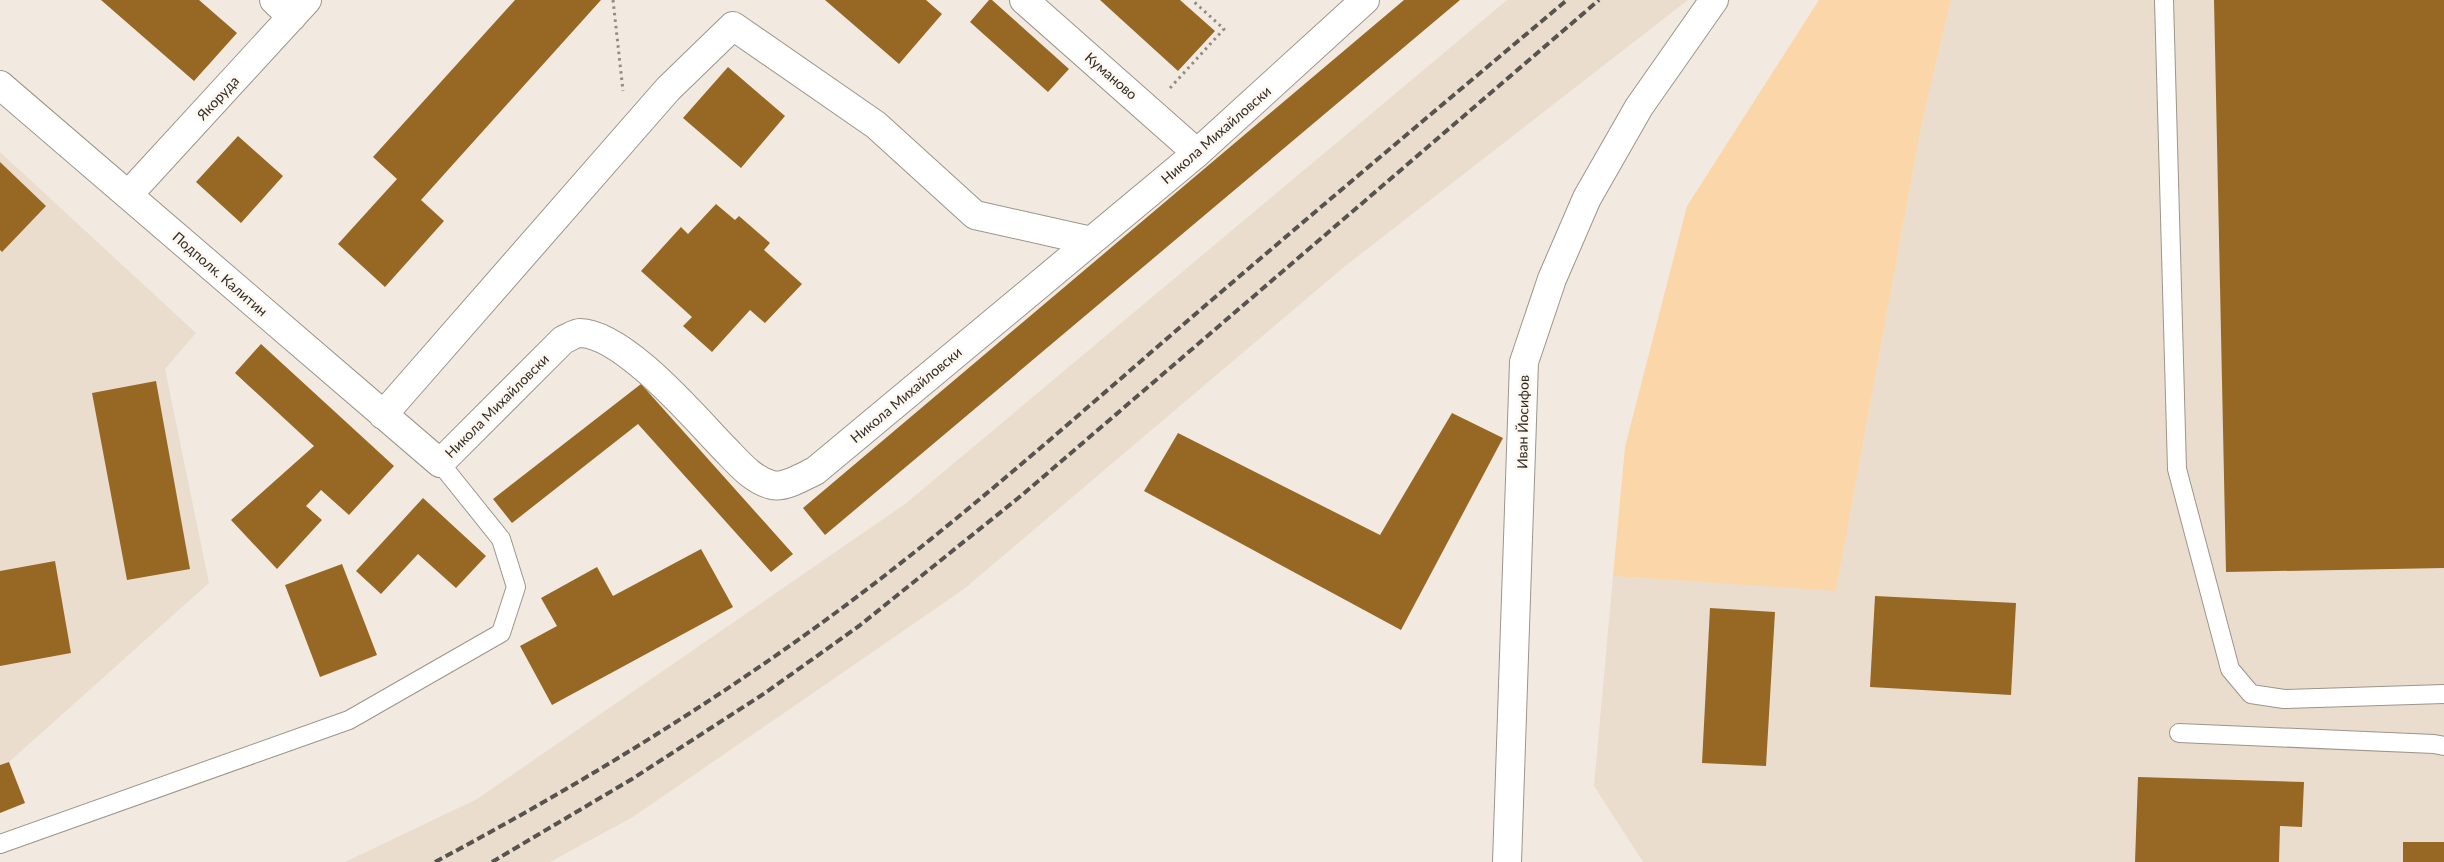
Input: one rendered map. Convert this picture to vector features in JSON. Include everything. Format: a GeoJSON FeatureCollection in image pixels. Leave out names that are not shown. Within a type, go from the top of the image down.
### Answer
{"type":"FeatureCollection","features":[{"type":"Feature","properties":{"kind":"street","name":"Куманово"},"geometry":{"type":"LineString","coordinates":[[1024,0],[1198,153]]}},
{"type":"Feature","properties":{"kind":"street","name":"Никола Михайловски"},"geometry":{"type":"LineString","coordinates":[[440,464],[563,340],[579,333],[596,336],[613,345],[652,374],[751,475],[773,485],[796,480],[815,471],[1198,153],[1365,0]]}},
{"type":"Feature","properties":{"kind":"street","name":"Иван Йосифов"},"geometry":{"type":"LineString","coordinates":[[1507,862],[1524,362],[1552,280],[1587,198],[1639,107],[1714,0]]}},
{"type":"Feature","properties":{"kind":"street","name":"Якоруда"},"geometry":{"type":"LineString","coordinates":[[128,195],[291,5]]}},
{"type":"Feature","properties":{"kind":"street"},"geometry":{"type":"LineString","coordinates":[[383,415],[668,89],[733,26],[876,124],[975,215],[1091,241]]}},
{"type":"Feature","properties":{"kind":"street","name":"Подполк. Калитин"},"geometry":{"type":"LineString","coordinates":[[0,85],[440,464]]}},
{"type":"Feature","properties":{"kind":"lane"},"geometry":{"type":"LineString","coordinates":[[2164,0],[2177,469],[2230,669],[2251,694],[2284,699],[2444,694]]}},
{"type":"Feature","properties":{"kind":"lane"},"geometry":{"type":"LineString","coordinates":[[0,844],[349,720],[501,633],[516,587],[501,539],[440,464]]}},
{"type":"Feature","properties":{"kind":"lane"},"geometry":{"type":"LineString","coordinates":[[2179,733],[2434,744],[2444,746]]}},
{"type":"Feature","properties":{"kind":"path"},"geometry":{"type":"LineString","coordinates":[[613,0],[627,136]]}},
{"type":"Feature","properties":{"kind":"path"},"geometry":{"type":"LineString","coordinates":[[1147,109],[1178,81],[1224,29],[1192,0]]}},
{"type":"Feature","properties":{"kind":"shaded area"},"geometry":{"type":"Polygon","coordinates":[[[1507,0],[1688,0],[1344,267],[964,589],[633,817],[550,862],[345,862],[477,799],[905,504],[1507,0]]]}},
{"type":"Feature","properties":{"kind":"shaded area"},"geometry":{"type":"Polygon","coordinates":[[[1819,0],[1951,0],[1921,127],[1836,591],[1613,576],[1625,447],[1687,206],[1819,0]]]}},
{"type":"Feature","properties":{"kind":"shaded area"},"geometry":{"type":"Polygon","coordinates":[[[1951,0],[2444,0],[2444,862],[1643,862],[1594,786],[1613,576],[1836,590],[1921,127],[1951,0]]]}},
{"type":"Feature","properties":{"kind":"shaded area"},"geometry":{"type":"Polygon","coordinates":[[[0,152],[196,333],[165,369],[209,583],[9,762],[0,765],[0,152]]]}},
{"type":"Feature","properties":{"kind":"building"},"geometry":{"type":"Polygon","coordinates":[[[101,0],[199,0],[237,33],[194,81],[101,0]]]}},
{"type":"Feature","properties":{"kind":"building"},"geometry":{"type":"Polygon","coordinates":[[[515,0],[601,0],[421,200],[444,221],[385,287],[338,244],[397,179],[373,157],[515,0]]]}},
{"type":"Feature","properties":{"kind":"building"},"geometry":{"type":"Polygon","coordinates":[[[825,0],[926,0],[942,14],[899,64],[825,0]]]}},
{"type":"Feature","properties":{"kind":"building"},"geometry":{"type":"Polygon","coordinates":[[[989,0],[992,0],[1069,69],[1048,92],[970,22],[989,0]]]}},
{"type":"Feature","properties":{"kind":"building"},"geometry":{"type":"Polygon","coordinates":[[[1100,0],[1180,0],[1215,31],[1178,71],[1100,0]]]}},
{"type":"Feature","properties":{"kind":"building"},"geometry":{"type":"Polygon","coordinates":[[[1404,0],[1460,0],[825,535],[803,508],[1404,0]]]}},
{"type":"Feature","properties":{"kind":"building"},"geometry":{"type":"Polygon","coordinates":[[[2214,0],[2444,0],[2444,568],[2226,572],[2214,0]]]}},
{"type":"Feature","properties":{"kind":"building"},"geometry":{"type":"Polygon","coordinates":[[[728,67],[785,116],[741,168],[683,118],[728,67]]]}},
{"type":"Feature","properties":{"kind":"building"},"geometry":{"type":"Polygon","coordinates":[[[238,136],[283,176],[241,223],[196,182],[238,136]]]}},
{"type":"Feature","properties":{"kind":"building"},"geometry":{"type":"Polygon","coordinates":[[[0,162],[46,206],[2,252],[0,250],[0,162]]]}},
{"type":"Feature","properties":{"kind":"building"},"geometry":{"type":"Polygon","coordinates":[[[716,204],[735,220],[739,216],[770,243],[764,250],[802,284],[765,323],[750,310],[712,352],[683,326],[692,317],[641,271],[681,227],[688,234],[716,204]]]}},
{"type":"Feature","properties":{"kind":"building"},"geometry":{"type":"Polygon","coordinates":[[[261,344],[394,466],[349,515],[321,490],[306,506],[322,520],[277,569],[231,520],[314,446],[235,373],[261,344]]]}},
{"type":"Feature","properties":{"kind":"building"},"geometry":{"type":"Polygon","coordinates":[[[156,381],[190,569],[127,580],[92,393],[156,381]]]}},
{"type":"Feature","properties":{"kind":"building"},"geometry":{"type":"Polygon","coordinates":[[[641,384],[793,554],[771,572],[638,424],[512,523],[493,499],[641,384]]]}},
{"type":"Feature","properties":{"kind":"building"},"geometry":{"type":"Polygon","coordinates":[[[1452,413],[1503,438],[1401,630],[1144,491],[1178,433],[1380,535],[1452,413]]]}},
{"type":"Feature","properties":{"kind":"building"},"geometry":{"type":"Polygon","coordinates":[[[423,498],[486,556],[456,588],[418,554],[381,594],[356,571],[423,498]]]}},
{"type":"Feature","properties":{"kind":"building"},"geometry":{"type":"Polygon","coordinates":[[[701,549],[733,607],[552,705],[520,646],[557,626],[541,598],[597,567],[613,596],[701,549]]]}},
{"type":"Feature","properties":{"kind":"building"},"geometry":{"type":"Polygon","coordinates":[[[55,561],[71,653],[0,666],[0,571],[55,561]]]}},
{"type":"Feature","properties":{"kind":"building"},"geometry":{"type":"Polygon","coordinates":[[[342,564],[377,655],[320,677],[285,585],[342,564]]]}},
{"type":"Feature","properties":{"kind":"building"},"geometry":{"type":"Polygon","coordinates":[[[1875,596],[2016,603],[2011,695],[1870,687],[1875,596]]]}},
{"type":"Feature","properties":{"kind":"building"},"geometry":{"type":"Polygon","coordinates":[[[1710,608],[1775,612],[1766,766],[1702,763],[1710,608]]]}},
{"type":"Feature","properties":{"kind":"building"},"geometry":{"type":"Polygon","coordinates":[[[9,762],[25,803],[0,813],[0,765],[9,762]]]}},
{"type":"Feature","properties":{"kind":"building"},"geometry":{"type":"Polygon","coordinates":[[[2138,777],[2304,782],[2302,827],[2280,826],[2279,862],[2135,862],[2138,777]]]}},
{"type":"Feature","properties":{"kind":"building"},"geometry":{"type":"Polygon","coordinates":[[[2403,842],[2444,842],[2444,862],[2403,862],[2403,842]]]}},
{"type":"Feature","properties":{"kind":"railway"},"geometry":{"type":"LineString","coordinates":[[435,862],[592,774],[694,710],[794,643],[886,575],[1013,472],[1275,246],[1567,0]]}},
{"type":"Feature","properties":{"kind":"railway"},"geometry":{"type":"LineString","coordinates":[[492,862],[632,779],[765,693],[859,626],[1022,495],[1599,0]]}}]}
